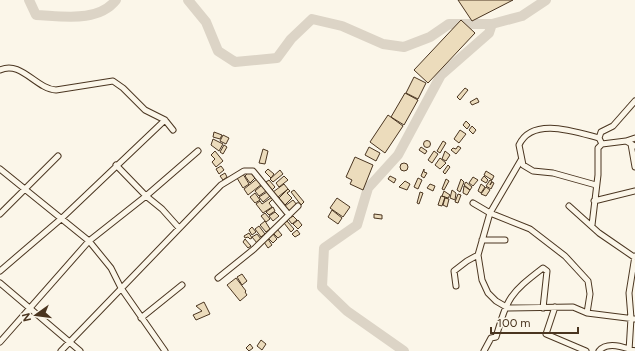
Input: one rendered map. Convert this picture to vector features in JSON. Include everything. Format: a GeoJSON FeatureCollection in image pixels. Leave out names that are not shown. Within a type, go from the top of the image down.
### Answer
{"type":"FeatureCollection","features":[{"type":"Feature","properties":{"kind":"street"},"geometry":{"type":"LineString","coordinates":[[0,70],[11,67],[17,69],[48,90],[115,82],[145,110],[165,120],[173,130]]}},
{"type":"Feature","properties":{"kind":"street"},"geometry":{"type":"LineString","coordinates":[[602,144],[599,138],[601,132],[613,126],[635,101]]}},
{"type":"Feature","properties":{"kind":"street"},"geometry":{"type":"LineString","coordinates":[[0,272],[62,218],[165,120]]}},
{"type":"Feature","properties":{"kind":"street"},"geometry":{"type":"LineString","coordinates":[[596,185],[553,173],[533,171],[523,165],[519,145],[524,135],[530,132],[560,129],[599,138]]}},
{"type":"Feature","properties":{"kind":"street"},"geometry":{"type":"LineString","coordinates":[[635,138],[631,143],[635,167]]}},
{"type":"Feature","properties":{"kind":"street"},"geometry":{"type":"LineString","coordinates":[[592,226],[598,175],[598,148],[602,144],[631,143]]}},
{"type":"Feature","properties":{"kind":"street"},"geometry":{"type":"LineString","coordinates":[[0,342],[89,241],[146,196],[198,151]]}},
{"type":"Feature","properties":{"kind":"street"},"geometry":{"type":"LineString","coordinates":[[0,214],[58,156]]}},
{"type":"Feature","properties":{"kind":"street"},"geometry":{"type":"LineString","coordinates":[[521,160],[490,213],[478,255],[482,280],[488,293],[505,307],[528,309],[573,307],[587,313],[633,319]]}},
{"type":"Feature","properties":{"kind":"street"},"geometry":{"type":"LineString","coordinates":[[116,165],[146,196],[162,209],[179,228]]}},
{"type":"Feature","properties":{"kind":"street"},"geometry":{"type":"LineString","coordinates":[[0,169],[89,241],[111,268],[121,288],[166,351]]}},
{"type":"Feature","properties":{"kind":"street"},"geometry":{"type":"LineString","coordinates":[[61,351],[221,185],[244,171],[253,171],[289,215]]}},
{"type":"Feature","properties":{"kind":"street"},"geometry":{"type":"LineString","coordinates":[[594,201],[635,191]]}},
{"type":"Feature","properties":{"kind":"street"},"geometry":{"type":"LineString","coordinates":[[473,203],[490,213],[530,229],[565,256],[586,278],[590,286],[587,313]]}},
{"type":"Feature","properties":{"kind":"street"},"geometry":{"type":"LineString","coordinates":[[218,278],[254,249],[298,206]]}},
{"type":"Feature","properties":{"kind":"street"},"geometry":{"type":"LineString","coordinates":[[569,206],[599,233],[634,256],[629,293],[633,319],[631,350],[611,345],[602,347],[599,351]]}},
{"type":"Feature","properties":{"kind":"street"},"geometry":{"type":"LineString","coordinates":[[482,240],[505,240]]}},
{"type":"Feature","properties":{"kind":"street"},"geometry":{"type":"LineString","coordinates":[[456,286],[454,272],[467,261],[478,255]]}},
{"type":"Feature","properties":{"kind":"street"},"geometry":{"type":"LineString","coordinates":[[484,351],[491,338],[496,337],[505,307],[514,291],[542,268],[547,271],[543,308]]}},
{"type":"Feature","properties":{"kind":"street"},"geometry":{"type":"LineString","coordinates":[[0,283],[80,351]]}},
{"type":"Feature","properties":{"kind":"street"},"geometry":{"type":"LineString","coordinates":[[141,318],[182,285]]}},
{"type":"Feature","properties":{"kind":"street"},"geometry":{"type":"LineString","coordinates":[[555,307],[546,334],[586,351]]}},
{"type":"Feature","properties":{"kind":"building"},"geometry":{"type":"Polygon","coordinates":[[[458,0],[513,0],[472,21],[458,0]]]}},
{"type":"Feature","properties":{"kind":"building"},"geometry":{"type":"Polygon","coordinates":[[[461,20],[475,33],[428,83],[414,70],[461,20]]]}},
{"type":"Feature","properties":{"kind":"building"},"geometry":{"type":"Polygon","coordinates":[[[414,77],[426,83],[418,99],[406,93],[414,77]]]}},
{"type":"Feature","properties":{"kind":"building"},"geometry":{"type":"Polygon","coordinates":[[[465,88],[468,90],[460,100],[457,97],[465,88]]]}},
{"type":"Feature","properties":{"kind":"building"},"geometry":{"type":"Polygon","coordinates":[[[405,93],[418,100],[404,125],[391,117],[405,93]]]}},
{"type":"Feature","properties":{"kind":"building"},"geometry":{"type":"Polygon","coordinates":[[[477,98],[479,102],[472,105],[470,102],[477,98]]]}},
{"type":"Feature","properties":{"kind":"building"},"geometry":{"type":"Polygon","coordinates":[[[388,115],[403,126],[385,153],[370,142],[388,115]]]}},
{"type":"Feature","properties":{"kind":"building"},"geometry":{"type":"Polygon","coordinates":[[[466,121],[470,125],[467,129],[463,125],[466,121]]]}},
{"type":"Feature","properties":{"kind":"building"},"geometry":{"type":"Polygon","coordinates":[[[472,126],[476,130],[473,134],[469,130],[472,126]]]}},
{"type":"Feature","properties":{"kind":"building"},"geometry":{"type":"Polygon","coordinates":[[[460,130],[466,134],[459,143],[454,139],[460,130]]]}},
{"type":"Feature","properties":{"kind":"building"},"geometry":{"type":"Polygon","coordinates":[[[214,132],[222,135],[220,139],[213,137],[214,132]]]}},
{"type":"Feature","properties":{"kind":"building"},"geometry":{"type":"Polygon","coordinates":[[[223,135],[229,138],[226,144],[220,141],[223,135]]]}},
{"type":"Feature","properties":{"kind":"building"},"geometry":{"type":"Polygon","coordinates":[[[213,139],[223,144],[219,151],[211,145],[213,139]]]}},
{"type":"Feature","properties":{"kind":"building"},"geometry":{"type":"Polygon","coordinates":[[[427,140],[431,144],[427,148],[423,144],[427,140]]]}},
{"type":"Feature","properties":{"kind":"building"},"geometry":{"type":"Polygon","coordinates":[[[443,141],[446,143],[440,153],[437,151],[443,141]]]}},
{"type":"Feature","properties":{"kind":"building"},"geometry":{"type":"Polygon","coordinates":[[[224,145],[227,147],[223,154],[220,152],[224,145]]]}},
{"type":"Feature","properties":{"kind":"building"},"geometry":{"type":"Polygon","coordinates":[[[458,146],[461,148],[456,154],[451,150],[453,148],[456,149],[458,146]]]}},
{"type":"Feature","properties":{"kind":"building"},"geometry":{"type":"Polygon","coordinates":[[[369,147],[380,153],[376,161],[365,155],[369,147]]]}},
{"type":"Feature","properties":{"kind":"building"},"geometry":{"type":"Polygon","coordinates":[[[421,147],[427,151],[425,154],[419,150],[421,147]]]}},
{"type":"Feature","properties":{"kind":"building"},"geometry":{"type":"Polygon","coordinates":[[[263,149],[268,151],[265,164],[259,163],[263,149]]]}},
{"type":"Feature","properties":{"kind":"building"},"geometry":{"type":"Polygon","coordinates":[[[215,151],[223,161],[216,167],[212,162],[215,159],[211,155],[215,151]]]}},
{"type":"Feature","properties":{"kind":"building"},"geometry":{"type":"Polygon","coordinates":[[[434,151],[438,154],[432,163],[428,160],[434,151]]]}},
{"type":"Feature","properties":{"kind":"building"},"geometry":{"type":"Polygon","coordinates":[[[445,151],[450,155],[446,161],[442,159],[445,151]]]}},
{"type":"Feature","properties":{"kind":"building"},"geometry":{"type":"Polygon","coordinates":[[[355,157],[373,165],[363,190],[350,184],[352,180],[346,177],[355,157]]]}},
{"type":"Feature","properties":{"kind":"building"},"geometry":{"type":"Polygon","coordinates":[[[440,158],[446,163],[440,169],[435,165],[440,158]]]}},
{"type":"Feature","properties":{"kind":"building"},"geometry":{"type":"Polygon","coordinates":[[[404,163],[407,164],[407,170],[404,171],[401,170],[400,167],[401,164],[404,163]]]}},
{"type":"Feature","properties":{"kind":"building"},"geometry":{"type":"Polygon","coordinates":[[[448,165],[450,167],[445,174],[443,172],[448,165]]]}},
{"type":"Feature","properties":{"kind":"building"},"geometry":{"type":"Polygon","coordinates":[[[221,166],[224,170],[219,174],[216,169],[221,166]]]}},
{"type":"Feature","properties":{"kind":"building"},"geometry":{"type":"Polygon","coordinates":[[[268,169],[274,174],[271,178],[265,172],[268,169]]]}},
{"type":"Feature","properties":{"kind":"building"},"geometry":{"type":"Polygon","coordinates":[[[424,169],[424,172],[427,173],[424,178],[421,176],[424,169]]]}},
{"type":"Feature","properties":{"kind":"building"},"geometry":{"type":"Polygon","coordinates":[[[280,170],[283,174],[273,182],[270,179],[280,170]]]}},
{"type":"Feature","properties":{"kind":"building"},"geometry":{"type":"Polygon","coordinates":[[[250,171],[255,178],[250,183],[245,176],[250,171]]]}},
{"type":"Feature","properties":{"kind":"building"},"geometry":{"type":"Polygon","coordinates":[[[486,171],[494,176],[492,180],[484,175],[486,171]]]}},
{"type":"Feature","properties":{"kind":"building"},"geometry":{"type":"Polygon","coordinates":[[[225,173],[227,177],[223,180],[220,176],[225,173]]]}},
{"type":"Feature","properties":{"kind":"building"},"geometry":{"type":"Polygon","coordinates":[[[243,174],[249,184],[243,188],[237,178],[243,174]]]}},
{"type":"Feature","properties":{"kind":"building"},"geometry":{"type":"Polygon","coordinates":[[[284,176],[288,180],[279,187],[276,183],[284,176]]]}},
{"type":"Feature","properties":{"kind":"building"},"geometry":{"type":"Polygon","coordinates":[[[390,176],[396,179],[394,183],[388,179],[390,176]]]}},
{"type":"Feature","properties":{"kind":"building"},"geometry":{"type":"Polygon","coordinates":[[[484,176],[488,180],[486,183],[481,180],[484,176]]]}},
{"type":"Feature","properties":{"kind":"building"},"geometry":{"type":"Polygon","coordinates":[[[473,177],[478,180],[473,186],[469,183],[473,177]]]}},
{"type":"Feature","properties":{"kind":"building"},"geometry":{"type":"Polygon","coordinates":[[[258,178],[262,184],[248,195],[244,189],[258,178]]]}},
{"type":"Feature","properties":{"kind":"building"},"geometry":{"type":"Polygon","coordinates":[[[418,178],[422,180],[418,189],[414,187],[418,178]]]}},
{"type":"Feature","properties":{"kind":"building"},"geometry":{"type":"Polygon","coordinates":[[[446,179],[449,181],[444,190],[442,189],[446,179]]]}},
{"type":"Feature","properties":{"kind":"building"},"geometry":{"type":"Polygon","coordinates":[[[461,179],[464,182],[460,192],[457,190],[461,179]]]}},
{"type":"Feature","properties":{"kind":"building"},"geometry":{"type":"Polygon","coordinates":[[[269,180],[275,187],[272,190],[266,182],[269,180]]]}},
{"type":"Feature","properties":{"kind":"building"},"geometry":{"type":"Polygon","coordinates":[[[490,180],[492,181],[490,185],[492,182],[494,183],[491,189],[486,186],[490,180]]]}},
{"type":"Feature","properties":{"kind":"building"},"geometry":{"type":"Polygon","coordinates":[[[405,181],[410,184],[407,190],[399,187],[405,181]]]}},
{"type":"Feature","properties":{"kind":"building"},"geometry":{"type":"Polygon","coordinates":[[[466,182],[472,187],[470,190],[464,185],[466,182]]]}},
{"type":"Feature","properties":{"kind":"building"},"geometry":{"type":"Polygon","coordinates":[[[284,184],[288,189],[278,197],[273,192],[284,184]]]}},
{"type":"Feature","properties":{"kind":"building"},"geometry":{"type":"Polygon","coordinates":[[[430,184],[435,186],[433,191],[427,188],[430,184]]]}},
{"type":"Feature","properties":{"kind":"building"},"geometry":{"type":"Polygon","coordinates":[[[481,184],[485,187],[481,193],[478,191],[481,184]]]}},
{"type":"Feature","properties":{"kind":"building"},"geometry":{"type":"Polygon","coordinates":[[[262,185],[266,191],[259,196],[255,191],[262,185]]]}},
{"type":"Feature","properties":{"kind":"building"},"geometry":{"type":"Polygon","coordinates":[[[464,186],[470,190],[467,195],[463,193],[464,186]]]}},
{"type":"Feature","properties":{"kind":"building"},"geometry":{"type":"Polygon","coordinates":[[[486,187],[490,190],[486,196],[481,194],[486,187]]]}},
{"type":"Feature","properties":{"kind":"building"},"geometry":{"type":"Polygon","coordinates":[[[288,189],[290,191],[287,193],[292,198],[285,205],[279,198],[288,189]]]}},
{"type":"Feature","properties":{"kind":"building"},"geometry":{"type":"Polygon","coordinates":[[[294,190],[304,202],[301,205],[291,192],[294,190]]]}},
{"type":"Feature","properties":{"kind":"building"},"geometry":{"type":"Polygon","coordinates":[[[452,190],[456,193],[455,200],[450,198],[452,190]]]}},
{"type":"Feature","properties":{"kind":"building"},"geometry":{"type":"Polygon","coordinates":[[[444,191],[450,195],[448,198],[442,196],[444,191]]]}},
{"type":"Feature","properties":{"kind":"building"},"geometry":{"type":"Polygon","coordinates":[[[267,192],[270,196],[263,202],[259,197],[267,192]]]}},
{"type":"Feature","properties":{"kind":"building"},"geometry":{"type":"Polygon","coordinates":[[[420,192],[423,193],[419,204],[417,203],[420,192]]]}},
{"type":"Feature","properties":{"kind":"building"},"geometry":{"type":"Polygon","coordinates":[[[255,193],[260,200],[255,203],[250,197],[255,193]]]}},
{"type":"Feature","properties":{"kind":"building"},"geometry":{"type":"Polygon","coordinates":[[[458,194],[461,195],[458,203],[455,202],[458,194]]]}},
{"type":"Feature","properties":{"kind":"building"},"geometry":{"type":"Polygon","coordinates":[[[441,196],[445,197],[442,206],[438,205],[441,196]]]}},
{"type":"Feature","properties":{"kind":"building"},"geometry":{"type":"Polygon","coordinates":[[[272,197],[273,199],[269,203],[272,207],[263,213],[256,204],[260,201],[262,204],[272,197]]]}},
{"type":"Feature","properties":{"kind":"building"},"geometry":{"type":"Polygon","coordinates":[[[337,198],[350,207],[343,217],[330,208],[337,198]]]}},
{"type":"Feature","properties":{"kind":"building"},"geometry":{"type":"Polygon","coordinates":[[[445,198],[449,199],[447,207],[443,205],[445,198]]]}},
{"type":"Feature","properties":{"kind":"building"},"geometry":{"type":"Polygon","coordinates":[[[293,200],[297,205],[290,211],[285,206],[293,200]]]}},
{"type":"Feature","properties":{"kind":"building"},"geometry":{"type":"Polygon","coordinates":[[[273,207],[275,211],[269,215],[266,212],[273,207]]]}},
{"type":"Feature","properties":{"kind":"building"},"geometry":{"type":"Polygon","coordinates":[[[332,210],[342,218],[338,224],[328,217],[332,210]]]}},
{"type":"Feature","properties":{"kind":"building"},"geometry":{"type":"Polygon","coordinates":[[[275,212],[279,216],[273,221],[269,216],[275,212]]]}},
{"type":"Feature","properties":{"kind":"building"},"geometry":{"type":"Polygon","coordinates":[[[265,213],[270,219],[266,222],[261,216],[265,213]]]}},
{"type":"Feature","properties":{"kind":"building"},"geometry":{"type":"Polygon","coordinates":[[[374,214],[382,215],[382,219],[374,218],[374,214]]]}},
{"type":"Feature","properties":{"kind":"building"},"geometry":{"type":"Polygon","coordinates":[[[293,216],[297,220],[292,224],[288,219],[293,216]]]}},
{"type":"Feature","properties":{"kind":"building"},"geometry":{"type":"Polygon","coordinates":[[[298,220],[302,225],[298,229],[293,224],[298,220]]]}},
{"type":"Feature","properties":{"kind":"building"},"geometry":{"type":"Polygon","coordinates":[[[265,221],[270,229],[266,232],[260,225],[265,221]]]}},
{"type":"Feature","properties":{"kind":"building"},"geometry":{"type":"Polygon","coordinates":[[[287,221],[294,229],[291,232],[284,223],[287,221]]]}},
{"type":"Feature","properties":{"kind":"building"},"geometry":{"type":"Polygon","coordinates":[[[259,226],[265,234],[261,237],[255,229],[259,226]]]}},
{"type":"Feature","properties":{"kind":"building"},"geometry":{"type":"Polygon","coordinates":[[[252,227],[256,232],[252,235],[249,230],[252,227]]]}},
{"type":"Feature","properties":{"kind":"building"},"geometry":{"type":"Polygon","coordinates":[[[277,229],[282,235],[278,238],[273,233],[277,229]]]}},
{"type":"Feature","properties":{"kind":"building"},"geometry":{"type":"Polygon","coordinates":[[[297,230],[300,234],[295,237],[292,234],[297,230]]]}},
{"type":"Feature","properties":{"kind":"building"},"geometry":{"type":"Polygon","coordinates":[[[249,233],[252,238],[245,238],[244,236],[249,233]]]}},
{"type":"Feature","properties":{"kind":"building"},"geometry":{"type":"Polygon","coordinates":[[[257,234],[261,239],[257,243],[252,237],[257,234]]]}},
{"type":"Feature","properties":{"kind":"building"},"geometry":{"type":"Polygon","coordinates":[[[273,234],[277,239],[273,243],[268,238],[273,234]]]}},
{"type":"Feature","properties":{"kind":"building"},"geometry":{"type":"Polygon","coordinates":[[[245,239],[251,246],[248,248],[243,242],[245,239]]]}},
{"type":"Feature","properties":{"kind":"building"},"geometry":{"type":"Polygon","coordinates":[[[268,239],[272,245],[268,248],[264,242],[268,239]]]}},
{"type":"Feature","properties":{"kind":"building"},"geometry":{"type":"Polygon","coordinates":[[[242,274],[247,281],[242,285],[237,277],[242,274]]]}},
{"type":"Feature","properties":{"kind":"building"},"geometry":{"type":"Polygon","coordinates":[[[236,278],[246,291],[245,292],[247,295],[240,301],[227,285],[236,278]]]}},
{"type":"Feature","properties":{"kind":"building"},"geometry":{"type":"Polygon","coordinates":[[[204,302],[210,314],[196,320],[193,315],[202,311],[196,306],[204,302]]]}},
{"type":"Feature","properties":{"kind":"building"},"geometry":{"type":"Polygon","coordinates":[[[261,340],[266,344],[262,350],[257,346],[261,340]]]}},
{"type":"Feature","properties":{"kind":"building"},"geometry":{"type":"Polygon","coordinates":[[[250,344],[253,348],[249,351],[246,348],[250,344]]]}},
{"type":"Feature","properties":{"kind":"waterway"},"geometry":{"type":"LineString","coordinates":[[29,0],[36,15],[68,17],[90,15],[100,12],[116,0]]}},
{"type":"Feature","properties":{"kind":"waterway"},"geometry":{"type":"LineString","coordinates":[[188,0],[206,22],[218,51],[235,62],[277,58],[291,39],[312,19],[342,26],[383,44],[404,47],[430,37],[449,24],[492,24],[522,16],[546,0]]}},
{"type":"Feature","properties":{"kind":"waterway"},"geometry":{"type":"LineString","coordinates":[[404,351],[347,311],[322,287],[324,248],[357,225],[368,188],[398,155],[441,75],[489,33],[492,24]]}}]}
